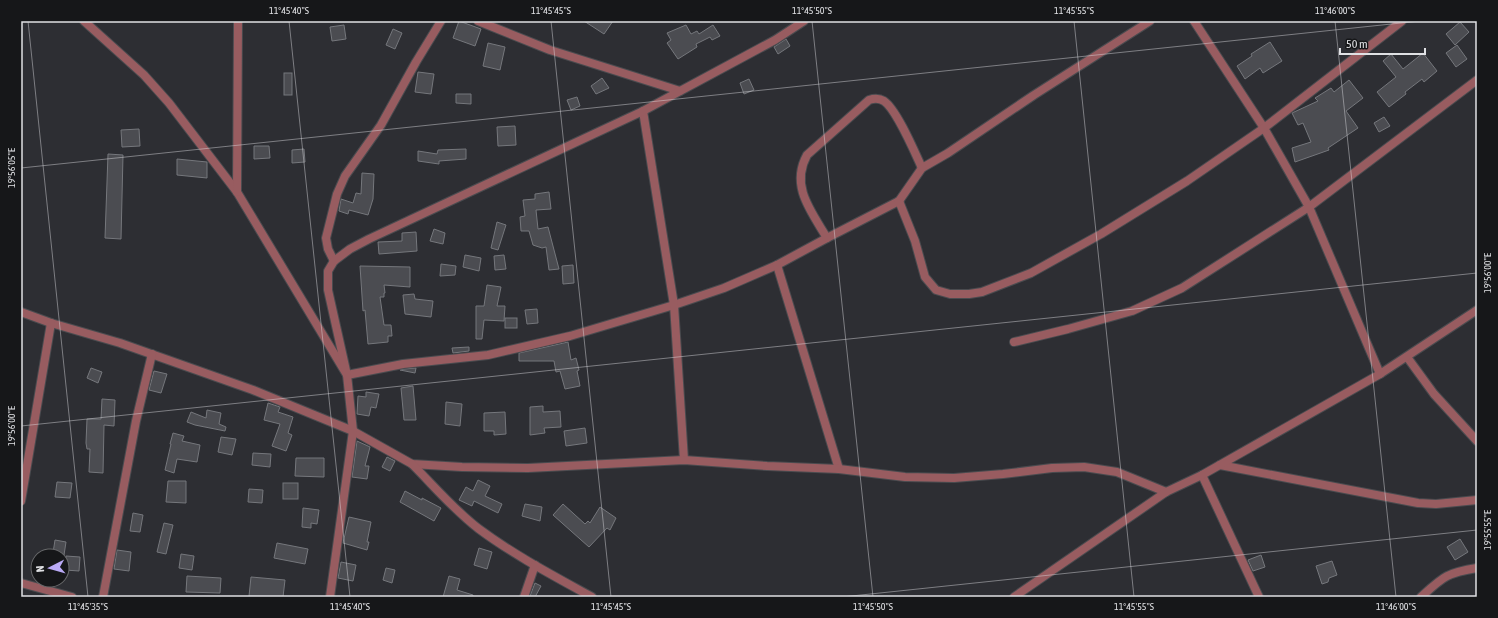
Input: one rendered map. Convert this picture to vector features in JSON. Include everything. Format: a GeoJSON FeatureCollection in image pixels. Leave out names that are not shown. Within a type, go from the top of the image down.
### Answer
{"type":"FeatureCollection","features":[{"type":"Feature","properties":{"kind":"street"},"geometry":{"type":"LineString","coordinates":[[84,21],[144,75],[164,97],[237,192],[347,375]]}},
{"type":"Feature","properties":{"kind":"street"},"geometry":{"type":"LineString","coordinates":[[236,21],[237,192]]}},
{"type":"Feature","properties":{"kind":"street"},"geometry":{"type":"LineString","coordinates":[[334,261],[328,249],[326,238],[337,194],[345,176],[381,125],[441,21]]}},
{"type":"Feature","properties":{"kind":"street"},"geometry":{"type":"LineString","coordinates":[[478,21],[550,50],[680,91]]}},
{"type":"Feature","properties":{"kind":"street"},"geometry":{"type":"LineString","coordinates":[[330,597],[353,431],[347,375],[328,290],[328,271],[334,261],[350,250],[369,240],[643,111],[774,40],[804,21]]}},
{"type":"Feature","properties":{"kind":"street"},"geometry":{"type":"LineString","coordinates":[[347,375],[404,364],[488,355],[570,336],[674,305],[724,288],[776,265],[899,201],[922,168],[948,153],[1034,95],[1150,21]]}},
{"type":"Feature","properties":{"kind":"street"},"geometry":{"type":"LineString","coordinates":[[1194,21],[1264,128],[1309,208],[1380,374]]}},
{"type":"Feature","properties":{"kind":"street"},"geometry":{"type":"LineString","coordinates":[[899,201],[915,241],[925,278],[936,290],[950,294],[982,292],[1031,272],[1101,234],[1187,181],[1264,128],[1402,21]]}},
{"type":"Feature","properties":{"kind":"street"},"geometry":{"type":"LineString","coordinates":[[1014,342],[1132,311],[1182,288],[1309,208],[1477,80]]}},
{"type":"Feature","properties":{"kind":"street"},"geometry":{"type":"LineString","coordinates":[[827,238],[806,204],[801,189],[800,176],[802,164],[807,155],[870,100],[877,98],[883,100],[891,108],[922,168]]}},
{"type":"Feature","properties":{"kind":"street"},"geometry":{"type":"LineString","coordinates":[[643,111],[674,305],[684,460]]}},
{"type":"Feature","properties":{"kind":"street"},"geometry":{"type":"LineString","coordinates":[[776,265],[839,469]]}},
{"type":"Feature","properties":{"kind":"street"},"geometry":{"type":"LineString","coordinates":[[1014,597],[1166,492],[1202,475],[1380,374],[1407,358],[1477,310]]}},
{"type":"Feature","properties":{"kind":"street"},"geometry":{"type":"LineString","coordinates":[[21,312],[51,323],[120,343],[253,390],[353,431],[412,464],[479,529],[535,565],[592,597]]}},
{"type":"Feature","properties":{"kind":"street"},"geometry":{"type":"LineString","coordinates":[[21,501],[51,323]]}},
{"type":"Feature","properties":{"kind":"street"},"geometry":{"type":"LineString","coordinates":[[103,597],[136,421],[152,354]]}},
{"type":"Feature","properties":{"kind":"street"},"geometry":{"type":"LineString","coordinates":[[1407,358],[1434,394],[1477,441]]}},
{"type":"Feature","properties":{"kind":"street"},"geometry":{"type":"LineString","coordinates":[[412,464],[462,467],[528,468],[684,460],[839,469],[905,477],[954,478],[1052,468],[1084,467],[1117,472],[1166,492]]}},
{"type":"Feature","properties":{"kind":"street"},"geometry":{"type":"LineString","coordinates":[[1220,465],[1418,503],[1436,504],[1477,500]]}},
{"type":"Feature","properties":{"kind":"street"},"geometry":{"type":"LineString","coordinates":[[1202,475],[1259,597]]}},
{"type":"Feature","properties":{"kind":"street"},"geometry":{"type":"LineString","coordinates":[[524,597],[535,565]]}},
{"type":"Feature","properties":{"kind":"street"},"geometry":{"type":"LineString","coordinates":[[1420,597],[1441,579],[1450,574],[1477,568]]}},
{"type":"Feature","properties":{"kind":"street"},"geometry":{"type":"LineString","coordinates":[[21,583],[72,597]]}},
{"type":"Feature","properties":{"kind":"building"},"geometry":{"type":"Polygon","coordinates":[[[459,21],[481,29],[475,46],[453,38],[459,21]]]}},
{"type":"Feature","properties":{"kind":"building"},"geometry":{"type":"Polygon","coordinates":[[[584,21],[613,21],[604,34],[584,21]]]}},
{"type":"Feature","properties":{"kind":"building"},"geometry":{"type":"Polygon","coordinates":[[[1460,22],[1469,32],[1455,45],[1446,34],[1460,22]]]}},
{"type":"Feature","properties":{"kind":"building"},"geometry":{"type":"Polygon","coordinates":[[[344,25],[346,39],[332,41],[330,27],[344,25]]]}},
{"type":"Feature","properties":{"kind":"building"},"geometry":{"type":"Polygon","coordinates":[[[686,25],[691,34],[697,31],[699,34],[713,25],[720,36],[712,40],[710,37],[696,44],[697,47],[678,59],[667,43],[671,40],[667,33],[686,25]]]}},
{"type":"Feature","properties":{"kind":"building"},"geometry":{"type":"Polygon","coordinates":[[[393,29],[402,33],[395,49],[386,45],[393,29]]]}},
{"type":"Feature","properties":{"kind":"building"},"geometry":{"type":"Polygon","coordinates":[[[786,39],[790,46],[778,54],[774,47],[786,39]]]}},
{"type":"Feature","properties":{"kind":"building"},"geometry":{"type":"Polygon","coordinates":[[[1270,42],[1282,61],[1263,73],[1260,68],[1245,79],[1237,66],[1252,56],[1251,54],[1270,42]]]}},
{"type":"Feature","properties":{"kind":"building"},"geometry":{"type":"Polygon","coordinates":[[[488,43],[505,47],[500,70],[483,66],[488,43]]]}},
{"type":"Feature","properties":{"kind":"building"},"geometry":{"type":"Polygon","coordinates":[[[1457,45],[1467,59],[1456,67],[1446,53],[1457,45]]]}},
{"type":"Feature","properties":{"kind":"building"},"geometry":{"type":"Polygon","coordinates":[[[1423,53],[1437,71],[1424,82],[1422,79],[1389,107],[1377,92],[1396,77],[1383,61],[1391,54],[1403,69],[1423,53]]]}},
{"type":"Feature","properties":{"kind":"building"},"geometry":{"type":"Polygon","coordinates":[[[418,72],[434,74],[431,94],[415,92],[418,72]]]}},
{"type":"Feature","properties":{"kind":"building"},"geometry":{"type":"Polygon","coordinates":[[[284,73],[292,73],[292,95],[284,95],[284,73]]]}},
{"type":"Feature","properties":{"kind":"building"},"geometry":{"type":"Polygon","coordinates":[[[602,78],[609,88],[596,94],[591,86],[602,78]]]}},
{"type":"Feature","properties":{"kind":"building"},"geometry":{"type":"Polygon","coordinates":[[[749,79],[754,90],[744,94],[740,83],[749,79]]]}},
{"type":"Feature","properties":{"kind":"building"},"geometry":{"type":"Polygon","coordinates":[[[1349,80],[1363,98],[1346,111],[1358,128],[1328,148],[1329,150],[1295,162],[1292,148],[1311,142],[1303,123],[1298,125],[1292,113],[1318,101],[1315,98],[1331,88],[1334,92],[1349,80]]]}},
{"type":"Feature","properties":{"kind":"building"},"geometry":{"type":"Polygon","coordinates":[[[456,94],[471,94],[471,104],[456,103],[456,94]]]}},
{"type":"Feature","properties":{"kind":"building"},"geometry":{"type":"Polygon","coordinates":[[[577,97],[580,106],[571,110],[567,100],[577,97]]]}},
{"type":"Feature","properties":{"kind":"building"},"geometry":{"type":"Polygon","coordinates":[[[1384,117],[1390,126],[1379,132],[1374,123],[1384,117]]]}},
{"type":"Feature","properties":{"kind":"building"},"geometry":{"type":"Polygon","coordinates":[[[515,126],[516,145],[498,146],[497,127],[515,126]]]}},
{"type":"Feature","properties":{"kind":"building"},"geometry":{"type":"Polygon","coordinates":[[[139,129],[140,146],[122,147],[121,130],[139,129]]]}},
{"type":"Feature","properties":{"kind":"building"},"geometry":{"type":"Polygon","coordinates":[[[254,146],[269,146],[270,158],[254,159],[254,146]]]}},
{"type":"Feature","properties":{"kind":"building"},"geometry":{"type":"Polygon","coordinates":[[[304,149],[305,162],[292,163],[292,150],[304,149]]]}},
{"type":"Feature","properties":{"kind":"building"},"geometry":{"type":"Polygon","coordinates":[[[466,149],[466,159],[439,161],[439,164],[418,161],[418,151],[437,154],[438,150],[466,149]]]}},
{"type":"Feature","properties":{"kind":"building"},"geometry":{"type":"Polygon","coordinates":[[[108,154],[123,155],[121,239],[105,238],[108,154]]]}},
{"type":"Feature","properties":{"kind":"building"},"geometry":{"type":"Polygon","coordinates":[[[177,159],[207,162],[207,178],[177,175],[177,159]]]}},
{"type":"Feature","properties":{"kind":"building"},"geometry":{"type":"Polygon","coordinates":[[[362,173],[374,174],[373,199],[368,215],[349,210],[348,214],[339,211],[341,199],[353,203],[356,193],[361,194],[362,173]]]}},
{"type":"Feature","properties":{"kind":"building"},"geometry":{"type":"Polygon","coordinates":[[[549,192],[551,209],[536,210],[538,229],[548,227],[559,269],[549,270],[546,247],[542,248],[533,245],[529,231],[521,231],[520,217],[525,216],[523,200],[535,199],[535,194],[549,192]]]}},
{"type":"Feature","properties":{"kind":"building"},"geometry":{"type":"Polygon","coordinates":[[[497,222],[506,225],[498,250],[491,248],[497,222]]]}},
{"type":"Feature","properties":{"kind":"building"},"geometry":{"type":"Polygon","coordinates":[[[434,229],[445,233],[443,244],[430,241],[434,229]]]}},
{"type":"Feature","properties":{"kind":"building"},"geometry":{"type":"Polygon","coordinates":[[[416,232],[417,251],[379,254],[378,242],[402,241],[402,233],[416,232]]]}},
{"type":"Feature","properties":{"kind":"building"},"geometry":{"type":"Polygon","coordinates":[[[465,255],[481,258],[479,271],[463,267],[465,255]]]}},
{"type":"Feature","properties":{"kind":"building"},"geometry":{"type":"Polygon","coordinates":[[[504,255],[506,269],[495,270],[494,256],[504,255]]]}},
{"type":"Feature","properties":{"kind":"building"},"geometry":{"type":"Polygon","coordinates":[[[441,264],[456,266],[455,275],[440,276],[441,264]]]}},
{"type":"Feature","properties":{"kind":"building"},"geometry":{"type":"Polygon","coordinates":[[[573,265],[574,283],[563,284],[562,266],[573,265]]]}},
{"type":"Feature","properties":{"kind":"building"},"geometry":{"type":"Polygon","coordinates":[[[360,266],[410,267],[410,287],[384,285],[384,297],[380,297],[384,325],[391,325],[392,336],[388,336],[388,342],[368,344],[365,310],[363,311],[360,266]]]}},
{"type":"Feature","properties":{"kind":"building"},"geometry":{"type":"Polygon","coordinates":[[[487,285],[501,287],[497,306],[505,306],[504,321],[484,320],[482,339],[476,339],[476,306],[484,306],[487,285]]]}},
{"type":"Feature","properties":{"kind":"building"},"geometry":{"type":"Polygon","coordinates":[[[414,294],[415,299],[433,301],[431,317],[405,314],[403,295],[414,294]]]}},
{"type":"Feature","properties":{"kind":"building"},"geometry":{"type":"Polygon","coordinates":[[[537,309],[538,323],[527,324],[525,310],[537,309]]]}},
{"type":"Feature","properties":{"kind":"building"},"geometry":{"type":"Polygon","coordinates":[[[505,318],[517,318],[517,328],[505,328],[505,318]]]}},
{"type":"Feature","properties":{"kind":"building"},"geometry":{"type":"Polygon","coordinates":[[[568,342],[571,360],[576,358],[579,370],[577,371],[580,386],[565,389],[560,371],[556,372],[554,361],[519,361],[519,353],[568,342]]]}},
{"type":"Feature","properties":{"kind":"building"},"geometry":{"type":"Polygon","coordinates":[[[469,347],[469,351],[453,353],[452,348],[469,347]]]}},
{"type":"Feature","properties":{"kind":"building"},"geometry":{"type":"Polygon","coordinates":[[[91,368],[102,372],[98,383],[87,378],[91,368]]]}},
{"type":"Feature","properties":{"kind":"building"},"geometry":{"type":"Polygon","coordinates":[[[416,368],[415,373],[400,370],[404,369],[416,368]]]}},
{"type":"Feature","properties":{"kind":"building"},"geometry":{"type":"Polygon","coordinates":[[[154,371],[167,374],[161,393],[149,390],[154,371]]]}},
{"type":"Feature","properties":{"kind":"building"},"geometry":{"type":"Polygon","coordinates":[[[413,386],[416,420],[404,420],[401,388],[413,386]]]}},
{"type":"Feature","properties":{"kind":"building"},"geometry":{"type":"Polygon","coordinates":[[[366,392],[379,394],[376,408],[371,407],[369,416],[357,414],[358,396],[366,397],[366,392]]]}},
{"type":"Feature","properties":{"kind":"building"},"geometry":{"type":"Polygon","coordinates":[[[102,399],[115,400],[114,426],[104,425],[103,473],[89,472],[90,449],[87,449],[86,443],[87,419],[101,419],[102,399]]]}},
{"type":"Feature","properties":{"kind":"building"},"geometry":{"type":"Polygon","coordinates":[[[446,402],[462,404],[460,426],[445,424],[446,402]]]}},
{"type":"Feature","properties":{"kind":"building"},"geometry":{"type":"Polygon","coordinates":[[[268,403],[280,407],[278,412],[293,417],[288,433],[292,435],[286,451],[272,446],[280,424],[264,420],[268,403]]]}},
{"type":"Feature","properties":{"kind":"building"},"geometry":{"type":"Polygon","coordinates":[[[543,406],[543,412],[560,411],[561,427],[544,428],[545,433],[530,435],[530,407],[543,406]]]}},
{"type":"Feature","properties":{"kind":"building"},"geometry":{"type":"Polygon","coordinates":[[[207,410],[221,413],[219,424],[226,427],[225,431],[187,422],[191,412],[206,418],[207,410]]]}},
{"type":"Feature","properties":{"kind":"building"},"geometry":{"type":"Polygon","coordinates":[[[505,412],[506,434],[494,435],[494,431],[484,431],[484,413],[505,412]]]}},
{"type":"Feature","properties":{"kind":"building"},"geometry":{"type":"Polygon","coordinates":[[[585,428],[587,443],[566,446],[564,431],[585,428]]]}},
{"type":"Feature","properties":{"kind":"building"},"geometry":{"type":"Polygon","coordinates":[[[173,433],[184,436],[182,441],[200,445],[197,462],[177,459],[174,473],[165,470],[173,433]]]}},
{"type":"Feature","properties":{"kind":"building"},"geometry":{"type":"Polygon","coordinates":[[[221,437],[236,439],[232,455],[218,452],[221,437]]]}},
{"type":"Feature","properties":{"kind":"building"},"geometry":{"type":"Polygon","coordinates":[[[357,441],[370,447],[365,466],[369,466],[367,479],[352,477],[357,441]]]}},
{"type":"Feature","properties":{"kind":"building"},"geometry":{"type":"Polygon","coordinates":[[[253,453],[271,454],[270,467],[252,465],[253,453]]]}},
{"type":"Feature","properties":{"kind":"building"},"geometry":{"type":"Polygon","coordinates":[[[387,457],[395,461],[390,471],[382,467],[387,457]]]}},
{"type":"Feature","properties":{"kind":"building"},"geometry":{"type":"Polygon","coordinates":[[[296,458],[324,458],[324,477],[295,476],[296,458]]]}},
{"type":"Feature","properties":{"kind":"building"},"geometry":{"type":"Polygon","coordinates":[[[478,480],[490,486],[485,496],[502,504],[498,513],[474,501],[472,506],[459,500],[466,487],[473,491],[478,480]]]}},
{"type":"Feature","properties":{"kind":"building"},"geometry":{"type":"Polygon","coordinates":[[[168,481],[186,481],[186,503],[166,502],[168,481]]]}},
{"type":"Feature","properties":{"kind":"building"},"geometry":{"type":"Polygon","coordinates":[[[57,482],[72,483],[70,498],[55,497],[57,482]]]}},
{"type":"Feature","properties":{"kind":"building"},"geometry":{"type":"Polygon","coordinates":[[[283,483],[298,483],[298,499],[283,499],[283,483]]]}},
{"type":"Feature","properties":{"kind":"building"},"geometry":{"type":"Polygon","coordinates":[[[249,489],[263,490],[262,503],[248,502],[249,489]]]}},
{"type":"Feature","properties":{"kind":"building"},"geometry":{"type":"Polygon","coordinates":[[[405,491],[441,508],[434,521],[400,502],[405,491]]]}},
{"type":"Feature","properties":{"kind":"building"},"geometry":{"type":"Polygon","coordinates":[[[525,504],[542,507],[540,521],[522,516],[525,504]]]}},
{"type":"Feature","properties":{"kind":"building"},"geometry":{"type":"Polygon","coordinates":[[[563,504],[585,524],[588,521],[590,523],[600,507],[616,518],[610,530],[607,528],[589,547],[553,515],[563,504]]]}},
{"type":"Feature","properties":{"kind":"building"},"geometry":{"type":"Polygon","coordinates":[[[303,508],[319,510],[317,524],[311,523],[311,528],[302,527],[303,508]]]}},
{"type":"Feature","properties":{"kind":"building"},"geometry":{"type":"Polygon","coordinates":[[[133,513],[143,515],[140,532],[130,531],[133,513]]]}},
{"type":"Feature","properties":{"kind":"building"},"geometry":{"type":"Polygon","coordinates":[[[349,517],[371,522],[367,550],[343,543],[349,517]]]}},
{"type":"Feature","properties":{"kind":"building"},"geometry":{"type":"Polygon","coordinates":[[[164,523],[173,525],[166,554],[157,552],[164,523]]]}},
{"type":"Feature","properties":{"kind":"building"},"geometry":{"type":"Polygon","coordinates":[[[1460,539],[1468,552],[1455,560],[1447,547],[1460,539]]]}},
{"type":"Feature","properties":{"kind":"building"},"geometry":{"type":"Polygon","coordinates":[[[55,540],[66,542],[65,548],[54,548],[55,540]]]}},
{"type":"Feature","properties":{"kind":"building"},"geometry":{"type":"Polygon","coordinates":[[[277,543],[308,549],[305,564],[274,558],[277,543]]]}},
{"type":"Feature","properties":{"kind":"building"},"geometry":{"type":"Polygon","coordinates":[[[479,548],[492,552],[487,569],[474,565],[479,548]]]}},
{"type":"Feature","properties":{"kind":"building"},"geometry":{"type":"Polygon","coordinates":[[[117,550],[131,552],[129,571],[114,569],[117,550]]]}},
{"type":"Feature","properties":{"kind":"building"},"geometry":{"type":"Polygon","coordinates":[[[181,554],[194,556],[192,570],[179,568],[181,554]]]}},
{"type":"Feature","properties":{"kind":"building"},"geometry":{"type":"Polygon","coordinates":[[[1261,555],[1265,567],[1253,571],[1248,560],[1261,555]]]}},
{"type":"Feature","properties":{"kind":"building"},"geometry":{"type":"Polygon","coordinates":[[[70,556],[80,557],[79,571],[70,570],[70,556]]]}},
{"type":"Feature","properties":{"kind":"building"},"geometry":{"type":"Polygon","coordinates":[[[1332,561],[1337,575],[1329,578],[1328,582],[1322,584],[1316,566],[1332,561]]]}},
{"type":"Feature","properties":{"kind":"building"},"geometry":{"type":"Polygon","coordinates":[[[341,562],[356,565],[353,581],[338,578],[341,562]]]}},
{"type":"Feature","properties":{"kind":"building"},"geometry":{"type":"Polygon","coordinates":[[[386,568],[395,570],[392,583],[383,580],[386,568]]]}},
{"type":"Feature","properties":{"kind":"building"},"geometry":{"type":"Polygon","coordinates":[[[187,576],[221,578],[220,593],[186,592],[187,576]]]}},
{"type":"Feature","properties":{"kind":"building"},"geometry":{"type":"Polygon","coordinates":[[[449,576],[460,579],[457,590],[473,595],[473,597],[443,597],[449,576]]]}},
{"type":"Feature","properties":{"kind":"building"},"geometry":{"type":"Polygon","coordinates":[[[251,577],[285,580],[283,597],[249,596],[251,577]]]}},
{"type":"Feature","properties":{"kind":"building"},"geometry":{"type":"Polygon","coordinates":[[[535,583],[541,586],[535,597],[532,597],[530,596],[535,583]]]}}]}
